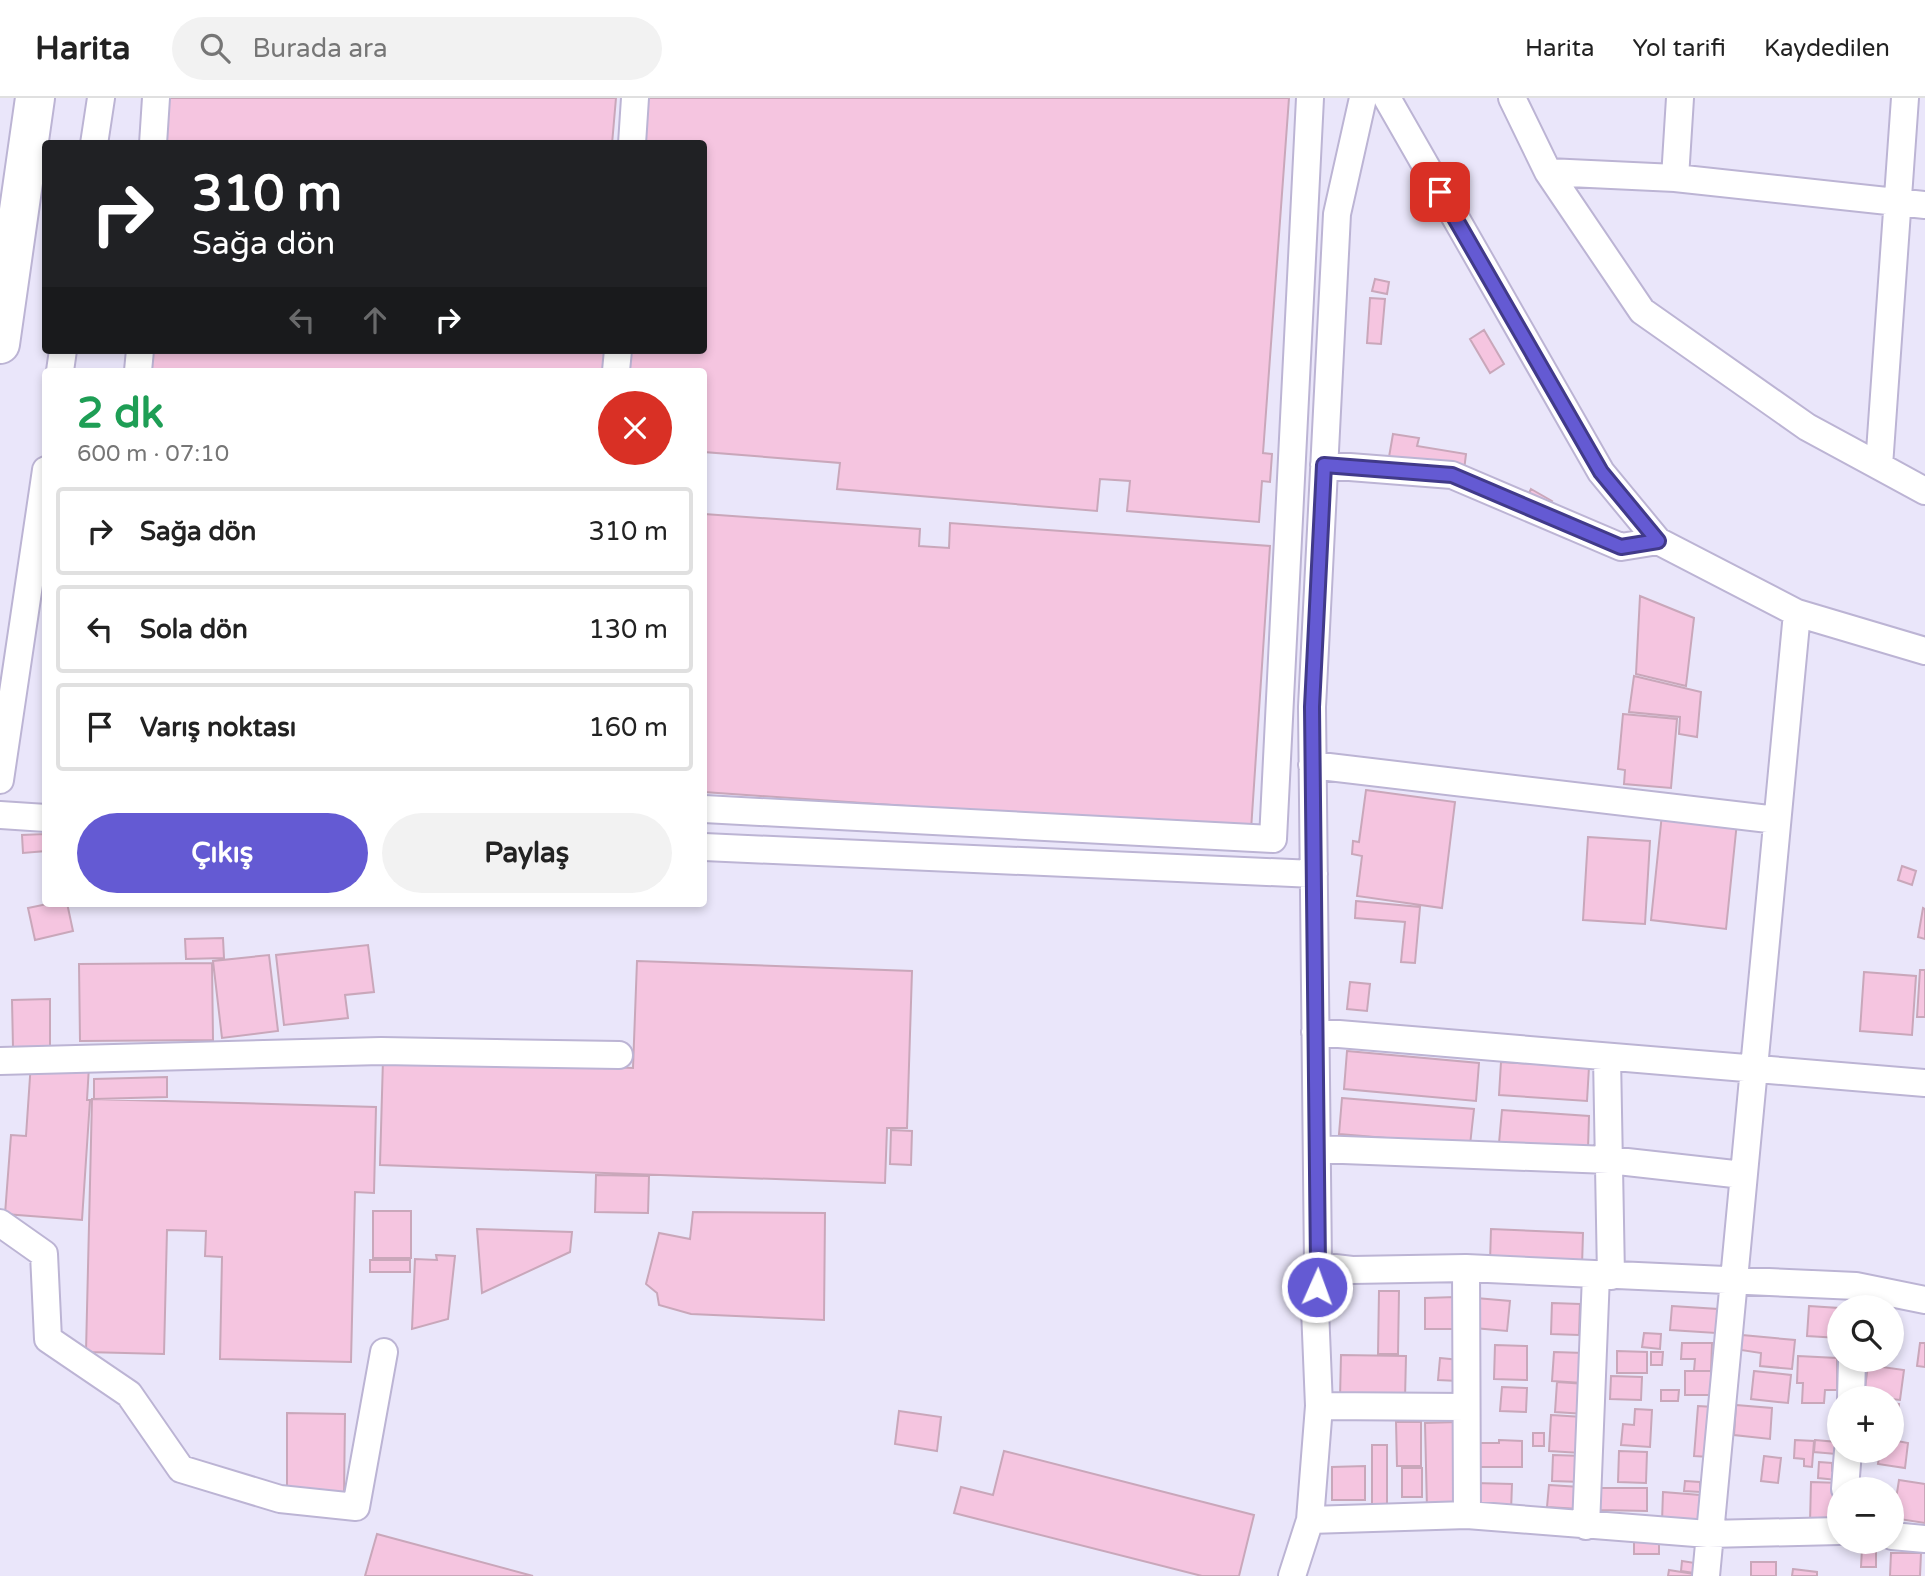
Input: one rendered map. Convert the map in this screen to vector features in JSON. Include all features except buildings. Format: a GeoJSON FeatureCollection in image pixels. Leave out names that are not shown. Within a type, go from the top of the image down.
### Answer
{"type":"FeatureCollection","features":[{"type":"Feature","properties":{"kind":"highway"},"geometry":{"type":"LineString","coordinates":[[0,344],[35,98]]}},
{"type":"Feature","properties":{"kind":"street"},"geometry":{"type":"LineString","coordinates":[[95,140],[100,98]]}},
{"type":"Feature","properties":{"kind":"street"},"geometry":{"type":"LineString","coordinates":[[153,140],[156,98]]}},
{"type":"Feature","properties":{"kind":"street"},"geometry":{"type":"LineString","coordinates":[[632,140],[635,98]]}},
{"type":"Feature","properties":{"kind":"street"},"geometry":{"type":"LineString","coordinates":[[707,808],[1273,839],[1310,98]]}},
{"type":"Feature","properties":{"kind":"street"},"geometry":{"type":"LineString","coordinates":[[1292,1576],[1310,1520],[1318,1406],[1315,1309],[1318,1266],[1312,707],[1337,214],[1363,98]]}},
{"type":"Feature","properties":{"kind":"street"},"geometry":{"type":"LineString","coordinates":[[1387,98],[1601,472],[1658,541],[1797,613],[1925,650]]}},
{"type":"Feature","properties":{"kind":"street"},"geometry":{"type":"LineString","coordinates":[[1512,98],[1548,172],[1642,311],[1807,427],[1925,491]]}},
{"type":"Feature","properties":{"kind":"street"},"geometry":{"type":"LineString","coordinates":[[1675,178],[1680,98]]}},
{"type":"Feature","properties":{"kind":"street"},"geometry":{"type":"LineString","coordinates":[[1879,466],[1912,204],[1905,98]]}},
{"type":"Feature","properties":{"kind":"street"},"geometry":{"type":"LineString","coordinates":[[1548,172],[1675,178],[1912,204]]}},
{"type":"Feature","properties":{"kind":"street"},"geometry":{"type":"LineString","coordinates":[[1324,465],[1452,475],[1621,547],[1658,541]]}},
{"type":"Feature","properties":{"kind":"street"},"geometry":{"type":"LineString","coordinates":[[0,780],[34,624],[42,521]]}},
{"type":"Feature","properties":{"kind":"street"},"geometry":{"type":"LineString","coordinates":[[1706,1576],[1797,613]]}},
{"type":"Feature","properties":{"kind":"street"},"geometry":{"type":"LineString","coordinates":[[1312,765],[1777,820]]}},
{"type":"Feature","properties":{"kind":"street"},"geometry":{"type":"LineString","coordinates":[[0,816],[42,818]]}},
{"type":"Feature","properties":{"kind":"street"},"geometry":{"type":"LineString","coordinates":[[707,847],[1314,874]]}},
{"type":"Feature","properties":{"kind":"street"},"geometry":{"type":"LineString","coordinates":[[1315,1032],[1925,1083]]}},
{"type":"Feature","properties":{"kind":"street"},"geometry":{"type":"LineString","coordinates":[[0,1061],[381,1051],[619,1055]]}},
{"type":"Feature","properties":{"kind":"street"},"geometry":{"type":"LineString","coordinates":[[1586,1526],[1604,1275],[1609,1160],[1607,1057]]}},
{"type":"Feature","properties":{"kind":"street"},"geometry":{"type":"LineString","coordinates":[[1317,1149],[1609,1160],[1743,1175]]}},
{"type":"Feature","properties":{"kind":"street"},"geometry":{"type":"LineString","coordinates":[[0,1223],[44,1254],[48,1339],[129,1394],[181,1469],[280,1499],[356,1507],[384,1352]]}},
{"type":"Feature","properties":{"kind":"street"},"geometry":{"type":"LineString","coordinates":[[1318,1266],[1352,1270],[1466,1268],[1733,1282],[1840,1295]]}},
{"type":"Feature","properties":{"kind":"street"},"geometry":{"type":"LineString","coordinates":[[1466,1268],[1468,1515]]}},
{"type":"Feature","properties":{"kind":"street"},"geometry":{"type":"LineString","coordinates":[[1904,1299],[1925,1300]]}},
{"type":"Feature","properties":{"kind":"street"},"geometry":{"type":"LineString","coordinates":[[1318,1406],[1466,1407]]}},
{"type":"Feature","properties":{"kind":"street"},"geometry":{"type":"LineString","coordinates":[[1310,1520],[1468,1515],[1708,1534],[1827,1531]]}},
{"type":"Feature","properties":{"kind":"street"},"geometry":{"type":"LineString","coordinates":[[1904,1537],[1925,1539]]}},
{"type":"Feature","properties":{"kind":"route"},"geometry":{"type":"LineString","coordinates":[[1317,1287],[1312,707],[1324,465],[1452,475],[1621,547],[1658,541],[1601,472],[1440,192]]}}]}
